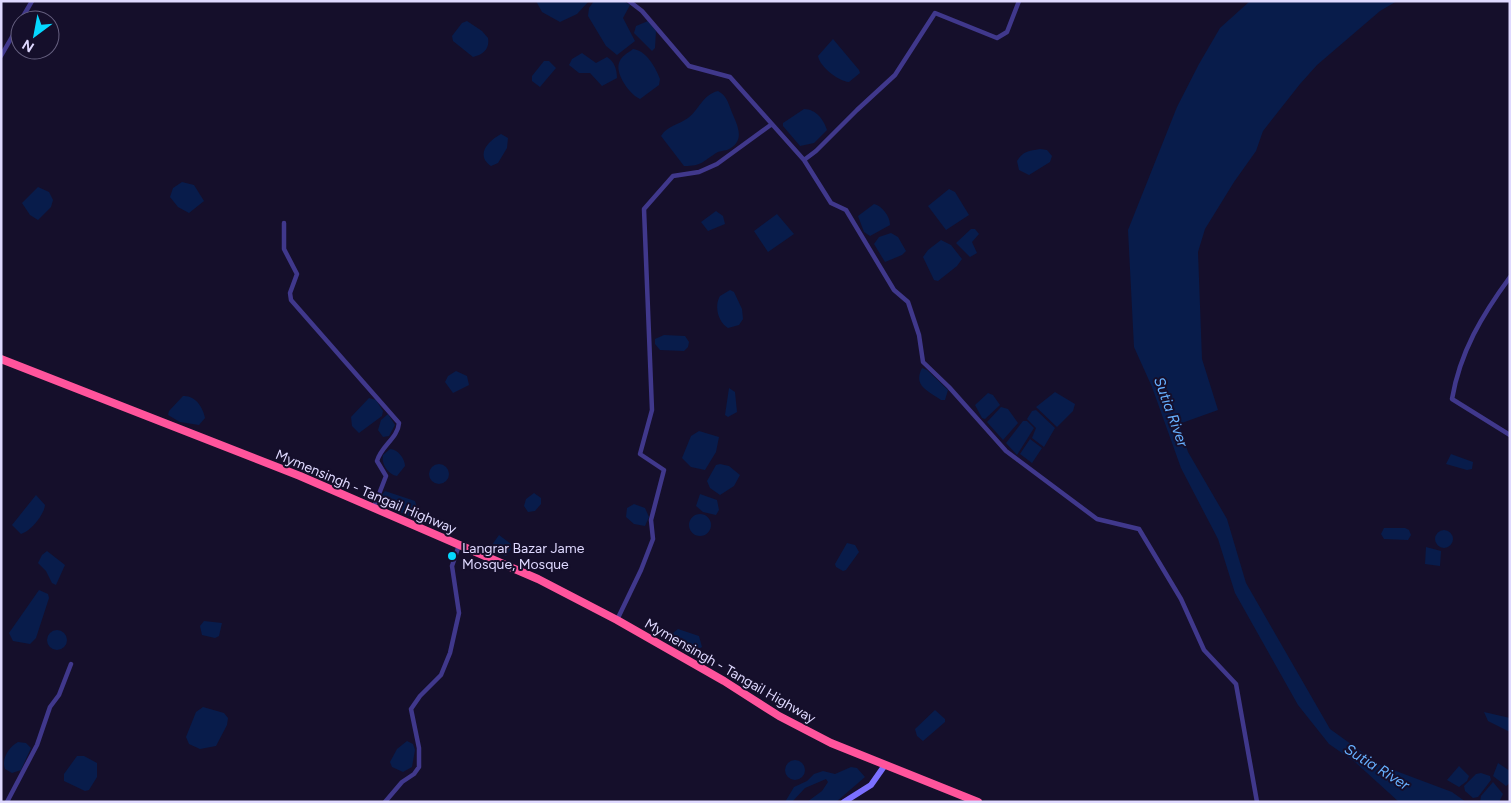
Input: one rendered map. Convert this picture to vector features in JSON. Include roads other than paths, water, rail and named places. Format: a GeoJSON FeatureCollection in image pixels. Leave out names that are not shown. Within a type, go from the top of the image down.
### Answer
{"type":"FeatureCollection","features":[{"type":"Feature","properties":{"kind":"highway","name":"Mymensingh - Tangail Highway"},"geometry":{"type":"LineString","coordinates":[[1,359],[374,507],[538,579],[616,620],[724,681],[779,716],[832,743],[978,802]]}},
{"type":"Feature","properties":{"kind":"main road"},"geometry":{"type":"LineString","coordinates":[[844,802],[871,786],[884,765]]}},
{"type":"Feature","properties":{"kind":"street"},"geometry":{"type":"LineString","coordinates":[[629,1],[642,11],[689,66],[730,76],[804,160],[831,203],[846,210],[854,220],[894,290],[908,302],[919,335],[923,362],[949,387],[1006,451],[1097,519],[1139,529],[1181,600],[1204,650],[1236,684],[1257,802]]}},
{"type":"Feature","properties":{"kind":"street"},"geometry":{"type":"LineString","coordinates":[[804,160],[816,152],[856,110],[895,76],[936,13],[997,38],[1007,32],[1018,1]]}},
{"type":"Feature","properties":{"kind":"street"},"geometry":{"type":"LineString","coordinates":[[1,56],[10,40]]}},
{"type":"Feature","properties":{"kind":"street"},"geometry":{"type":"LineString","coordinates":[[616,620],[641,570],[652,540],[651,520],[664,470],[640,454],[652,410],[644,209],[673,176],[699,172],[717,164],[772,124]]}},
{"type":"Feature","properties":{"kind":"street"},"geometry":{"type":"LineString","coordinates":[[284,223],[284,248],[297,274],[290,293],[291,300],[399,423],[398,430],[379,455],[378,460],[386,476],[374,507]]}},
{"type":"Feature","properties":{"kind":"street"},"geometry":{"type":"LineString","coordinates":[[1510,277],[1484,313],[1466,348],[1456,374],[1452,399],[1510,435]]}},
{"type":"Feature","properties":{"kind":"street"},"geometry":{"type":"LineString","coordinates":[[385,802],[402,782],[414,774],[419,767],[419,748],[411,709],[420,696],[441,675],[450,653],[459,613],[452,566],[459,545]]}},
{"type":"Feature","properties":{"kind":"street"},"geometry":{"type":"LineString","coordinates":[[7,802],[37,745],[50,706],[59,695],[70,664]]}},
{"type":"Feature","properties":{"kind":"water"},"geometry":{"type":"Polygon","coordinates":[[[536,1],[589,1],[577,14],[560,22],[542,12],[536,1]]]}},
{"type":"Feature","properties":{"kind":"water"},"geometry":{"type":"Polygon","coordinates":[[[594,1],[624,1],[630,5],[623,18],[635,41],[617,55],[606,46],[588,16],[589,8],[594,1]]]}},
{"type":"Feature","properties":{"kind":"water","name":"Sutia River"},"geometry":{"type":"Polygon","coordinates":[[[1250,1],[1397,1],[1380,11],[1317,65],[1300,84],[1263,131],[1256,151],[1205,229],[1198,252],[1202,359],[1218,410],[1179,424],[1188,452],[1227,519],[1246,583],[1330,729],[1380,765],[1452,792],[1466,802],[1399,802],[1355,762],[1329,744],[1298,705],[1235,593],[1218,539],[1181,468],[1152,387],[1134,347],[1128,230],[1177,107],[1199,64],[1220,28],[1250,1]]]}},
{"type":"Feature","properties":{"kind":"water"},"geometry":{"type":"Polygon","coordinates":[[[467,21],[482,31],[488,38],[488,45],[485,51],[473,57],[453,41],[452,36],[462,23],[467,21]]]}},
{"type":"Feature","properties":{"kind":"water"},"geometry":{"type":"Polygon","coordinates":[[[648,21],[656,31],[655,48],[652,51],[634,33],[636,26],[648,21]]]}},
{"type":"Feature","properties":{"kind":"water"},"geometry":{"type":"Polygon","coordinates":[[[833,39],[859,70],[860,73],[849,82],[830,73],[819,60],[818,56],[833,39]]]}},
{"type":"Feature","properties":{"kind":"water"},"geometry":{"type":"Polygon","coordinates":[[[633,49],[646,56],[660,79],[659,85],[640,99],[624,84],[618,68],[621,58],[633,49]]]}},
{"type":"Feature","properties":{"kind":"water"},"geometry":{"type":"Polygon","coordinates":[[[582,53],[596,63],[607,57],[615,66],[617,78],[602,86],[590,73],[579,73],[569,65],[572,59],[582,53]]]}},
{"type":"Feature","properties":{"kind":"water"},"geometry":{"type":"Polygon","coordinates":[[[544,61],[549,61],[556,68],[540,87],[532,81],[532,76],[544,61]]]}},
{"type":"Feature","properties":{"kind":"water"},"geometry":{"type":"Polygon","coordinates":[[[718,91],[726,99],[736,121],[739,132],[737,142],[727,150],[717,152],[702,163],[684,166],[661,136],[670,127],[688,118],[708,96],[718,91]]]}},
{"type":"Feature","properties":{"kind":"water"},"geometry":{"type":"Polygon","coordinates":[[[804,109],[808,109],[819,116],[827,130],[814,143],[800,146],[783,126],[783,123],[804,109]]]}},
{"type":"Feature","properties":{"kind":"water"},"geometry":{"type":"Polygon","coordinates":[[[501,134],[508,138],[507,148],[498,163],[491,166],[484,157],[485,148],[501,134]]]}},
{"type":"Feature","properties":{"kind":"water"},"geometry":{"type":"Polygon","coordinates":[[[1040,149],[1047,150],[1052,156],[1050,162],[1029,175],[1019,170],[1017,161],[1024,153],[1040,149]]]}},
{"type":"Feature","properties":{"kind":"water"},"geometry":{"type":"Polygon","coordinates":[[[182,182],[194,185],[204,201],[189,213],[178,207],[170,197],[173,188],[182,182]]]}},
{"type":"Feature","properties":{"kind":"water"},"geometry":{"type":"Polygon","coordinates":[[[38,187],[49,192],[53,200],[51,207],[38,220],[30,215],[22,203],[38,187]]]}},
{"type":"Feature","properties":{"kind":"water"},"geometry":{"type":"Polygon","coordinates":[[[949,189],[955,192],[969,215],[946,230],[928,206],[949,189]]]}},
{"type":"Feature","properties":{"kind":"water"},"geometry":{"type":"Polygon","coordinates":[[[874,204],[885,212],[889,218],[890,225],[870,236],[864,232],[858,216],[874,204]]]}},
{"type":"Feature","properties":{"kind":"water"},"geometry":{"type":"Polygon","coordinates":[[[716,211],[723,216],[725,224],[708,231],[701,222],[716,211]]]}},
{"type":"Feature","properties":{"kind":"water"},"geometry":{"type":"Polygon","coordinates":[[[777,214],[794,234],[768,252],[754,231],[777,214]]]}},
{"type":"Feature","properties":{"kind":"water"},"geometry":{"type":"Polygon","coordinates":[[[971,229],[975,229],[979,234],[972,242],[977,253],[970,257],[956,243],[971,229]]]}},
{"type":"Feature","properties":{"kind":"water"},"geometry":{"type":"Polygon","coordinates":[[[891,233],[898,237],[906,251],[902,255],[885,262],[874,244],[879,237],[891,233]]]}},
{"type":"Feature","properties":{"kind":"water"},"geometry":{"type":"Polygon","coordinates":[[[941,240],[951,245],[962,259],[957,266],[938,281],[934,280],[923,257],[928,250],[941,240]]]}},
{"type":"Feature","properties":{"kind":"water"},"geometry":{"type":"Polygon","coordinates":[[[730,290],[734,292],[742,309],[743,319],[739,325],[728,328],[719,318],[717,304],[720,296],[730,290]]]}},
{"type":"Feature","properties":{"kind":"water"},"geometry":{"type":"Polygon","coordinates":[[[664,335],[685,336],[689,342],[688,347],[684,351],[660,350],[655,344],[655,339],[664,335]]]}},
{"type":"Feature","properties":{"kind":"water"},"geometry":{"type":"Polygon","coordinates":[[[922,368],[927,370],[948,390],[945,400],[941,400],[926,390],[920,383],[919,379],[922,368]]]}},
{"type":"Feature","properties":{"kind":"water"},"geometry":{"type":"Polygon","coordinates":[[[456,371],[467,376],[469,385],[453,393],[445,382],[448,376],[456,371]]]}},
{"type":"Feature","properties":{"kind":"water"},"geometry":{"type":"Polygon","coordinates":[[[729,388],[735,392],[737,412],[728,417],[725,415],[729,388]]]}},
{"type":"Feature","properties":{"kind":"water"},"geometry":{"type":"Polygon","coordinates":[[[1055,392],[1075,404],[1073,411],[1057,427],[1036,407],[1055,392]]]}},
{"type":"Feature","properties":{"kind":"water"},"geometry":{"type":"Polygon","coordinates":[[[988,393],[993,395],[1000,405],[985,419],[982,418],[975,405],[988,393]]]}},
{"type":"Feature","properties":{"kind":"water"},"geometry":{"type":"Polygon","coordinates":[[[183,396],[191,397],[200,406],[205,418],[199,425],[180,422],[168,415],[169,411],[183,396]]]}},
{"type":"Feature","properties":{"kind":"water"},"geometry":{"type":"Polygon","coordinates":[[[369,398],[376,400],[383,411],[382,416],[359,433],[352,426],[351,417],[369,398]]]}},
{"type":"Feature","properties":{"kind":"water"},"geometry":{"type":"Polygon","coordinates":[[[1001,407],[1008,409],[1018,423],[1003,440],[987,422],[1001,407]]]}},
{"type":"Feature","properties":{"kind":"water"},"geometry":{"type":"Polygon","coordinates":[[[1036,410],[1055,428],[1044,447],[1032,438],[1036,428],[1027,419],[1032,411],[1036,410]]]}},
{"type":"Feature","properties":{"kind":"water"},"geometry":{"type":"Polygon","coordinates":[[[388,414],[395,425],[389,436],[383,437],[378,430],[381,420],[388,414]]]}},
{"type":"Feature","properties":{"kind":"water"},"geometry":{"type":"Polygon","coordinates":[[[1023,421],[1027,421],[1034,428],[1017,455],[1006,443],[1023,421]]]}},
{"type":"Feature","properties":{"kind":"water"},"geometry":{"type":"Polygon","coordinates":[[[699,431],[719,437],[716,452],[705,470],[691,467],[682,458],[691,436],[699,431]]]}},
{"type":"Feature","properties":{"kind":"water"},"geometry":{"type":"Polygon","coordinates":[[[1030,439],[1042,448],[1032,463],[1020,454],[1030,439]]]}},
{"type":"Feature","properties":{"kind":"water"},"geometry":{"type":"Polygon","coordinates":[[[390,449],[398,453],[405,463],[405,466],[397,476],[388,471],[383,462],[383,455],[390,449]]]}},
{"type":"Feature","properties":{"kind":"water"},"geometry":{"type":"Polygon","coordinates":[[[1451,454],[1473,462],[1472,469],[1467,470],[1446,464],[1451,454]]]}},
{"type":"Feature","properties":{"kind":"water"},"geometry":{"type":"Polygon","coordinates":[[[439,464],[446,467],[449,474],[446,481],[439,484],[432,481],[429,474],[432,467],[439,464]]]}},
{"type":"Feature","properties":{"kind":"water"},"geometry":{"type":"Polygon","coordinates":[[[716,465],[729,466],[740,475],[734,486],[720,495],[710,488],[707,481],[716,465]]]}},
{"type":"Feature","properties":{"kind":"water"},"geometry":{"type":"Polygon","coordinates":[[[385,491],[415,501],[417,508],[411,517],[379,503],[379,499],[385,491]]]}},
{"type":"Feature","properties":{"kind":"water"},"geometry":{"type":"Polygon","coordinates":[[[534,493],[541,498],[541,504],[535,511],[528,512],[524,506],[526,499],[534,493]]]}},
{"type":"Feature","properties":{"kind":"water"},"geometry":{"type":"Polygon","coordinates":[[[700,494],[717,500],[719,510],[716,515],[703,512],[696,506],[700,494]]]}},
{"type":"Feature","properties":{"kind":"water"},"geometry":{"type":"Polygon","coordinates":[[[36,495],[45,505],[44,509],[40,518],[33,526],[21,534],[12,525],[36,495]]]}},
{"type":"Feature","properties":{"kind":"water"},"geometry":{"type":"Polygon","coordinates":[[[634,504],[645,508],[649,517],[645,526],[634,524],[626,517],[627,508],[634,504]]]}},
{"type":"Feature","properties":{"kind":"water"},"geometry":{"type":"Polygon","coordinates":[[[700,514],[708,517],[711,525],[708,533],[700,536],[692,533],[689,525],[692,517],[700,514]]]}},
{"type":"Feature","properties":{"kind":"water"},"geometry":{"type":"Polygon","coordinates":[[[1384,528],[1405,528],[1409,530],[1411,535],[1408,540],[1384,539],[1381,534],[1384,528]]]}},
{"type":"Feature","properties":{"kind":"water"},"geometry":{"type":"Polygon","coordinates":[[[1440,530],[1448,530],[1453,535],[1451,546],[1440,548],[1435,543],[1435,535],[1440,530]]]}},
{"type":"Feature","properties":{"kind":"water"},"geometry":{"type":"Polygon","coordinates":[[[499,535],[511,544],[511,549],[506,556],[489,549],[499,535]]]}},
{"type":"Feature","properties":{"kind":"water"},"geometry":{"type":"Polygon","coordinates":[[[847,543],[855,545],[859,552],[846,570],[843,571],[836,567],[835,564],[847,543]]]}},
{"type":"Feature","properties":{"kind":"water"},"geometry":{"type":"Polygon","coordinates":[[[1426,547],[1441,551],[1440,566],[1425,564],[1426,547]]]}},
{"type":"Feature","properties":{"kind":"water"},"geometry":{"type":"Polygon","coordinates":[[[47,551],[65,565],[56,585],[52,583],[46,571],[38,563],[42,555],[47,551]]]}},
{"type":"Feature","properties":{"kind":"water"},"geometry":{"type":"Polygon","coordinates":[[[39,590],[48,594],[49,598],[36,638],[30,644],[13,641],[9,633],[39,590]]]}},
{"type":"Feature","properties":{"kind":"water"},"geometry":{"type":"Polygon","coordinates":[[[204,621],[222,623],[219,636],[215,638],[202,635],[200,626],[204,621]]]}},
{"type":"Feature","properties":{"kind":"water"},"geometry":{"type":"Polygon","coordinates":[[[678,629],[699,636],[702,647],[694,652],[673,638],[673,633],[678,629]]]}},
{"type":"Feature","properties":{"kind":"water"},"geometry":{"type":"Polygon","coordinates":[[[57,630],[64,633],[67,640],[64,647],[57,650],[50,647],[47,640],[50,633],[57,630]]]}},
{"type":"Feature","properties":{"kind":"water"},"geometry":{"type":"Polygon","coordinates":[[[203,707],[224,713],[228,718],[227,725],[216,746],[200,749],[189,744],[186,737],[196,712],[203,707]]]}},
{"type":"Feature","properties":{"kind":"water"},"geometry":{"type":"Polygon","coordinates":[[[935,710],[945,719],[945,722],[923,741],[917,736],[915,729],[935,710]]]}},
{"type":"Feature","properties":{"kind":"water"},"geometry":{"type":"Polygon","coordinates":[[[1484,712],[1510,718],[1510,732],[1488,721],[1484,712]]]}},
{"type":"Feature","properties":{"kind":"water"},"geometry":{"type":"Polygon","coordinates":[[[407,741],[413,744],[415,750],[412,767],[403,772],[392,767],[390,762],[397,749],[407,741]]]}},
{"type":"Feature","properties":{"kind":"water"},"geometry":{"type":"Polygon","coordinates":[[[18,742],[26,743],[31,748],[21,770],[12,773],[5,769],[4,761],[9,750],[18,742]]]}},
{"type":"Feature","properties":{"kind":"water"},"geometry":{"type":"Polygon","coordinates":[[[77,756],[84,756],[97,763],[97,777],[89,790],[85,791],[64,781],[64,774],[77,756]]]}},
{"type":"Feature","properties":{"kind":"water"},"geometry":{"type":"Polygon","coordinates":[[[795,760],[802,763],[805,770],[802,777],[795,780],[788,777],[785,770],[788,763],[795,760]]]}},
{"type":"Feature","properties":{"kind":"water"},"geometry":{"type":"Polygon","coordinates":[[[1498,763],[1510,771],[1510,783],[1506,786],[1493,776],[1498,763]]]}},
{"type":"Feature","properties":{"kind":"water"},"geometry":{"type":"Polygon","coordinates":[[[1459,766],[1469,776],[1467,781],[1459,787],[1447,780],[1459,766]]]}},
{"type":"Feature","properties":{"kind":"water"},"geometry":{"type":"Polygon","coordinates":[[[851,767],[857,768],[865,777],[836,802],[807,802],[822,791],[828,782],[826,779],[805,788],[792,802],[785,802],[794,787],[807,781],[814,774],[823,771],[835,774],[851,767]]]}},
{"type":"Feature","properties":{"kind":"water"},"geometry":{"type":"Polygon","coordinates":[[[1481,773],[1490,776],[1491,780],[1478,797],[1473,798],[1465,791],[1464,786],[1476,774],[1481,773]]]}},
{"type":"Feature","properties":{"kind":"water"},"geometry":{"type":"Polygon","coordinates":[[[1493,782],[1503,794],[1499,802],[1480,802],[1481,796],[1493,782]]]}},
{"type":"Feature","properties":{"kind":"place","name":"Langrar Bazar Jame Mosque, Mosque"},"geometry":{"type":"Point","coordinates":[452,556]}}]}
